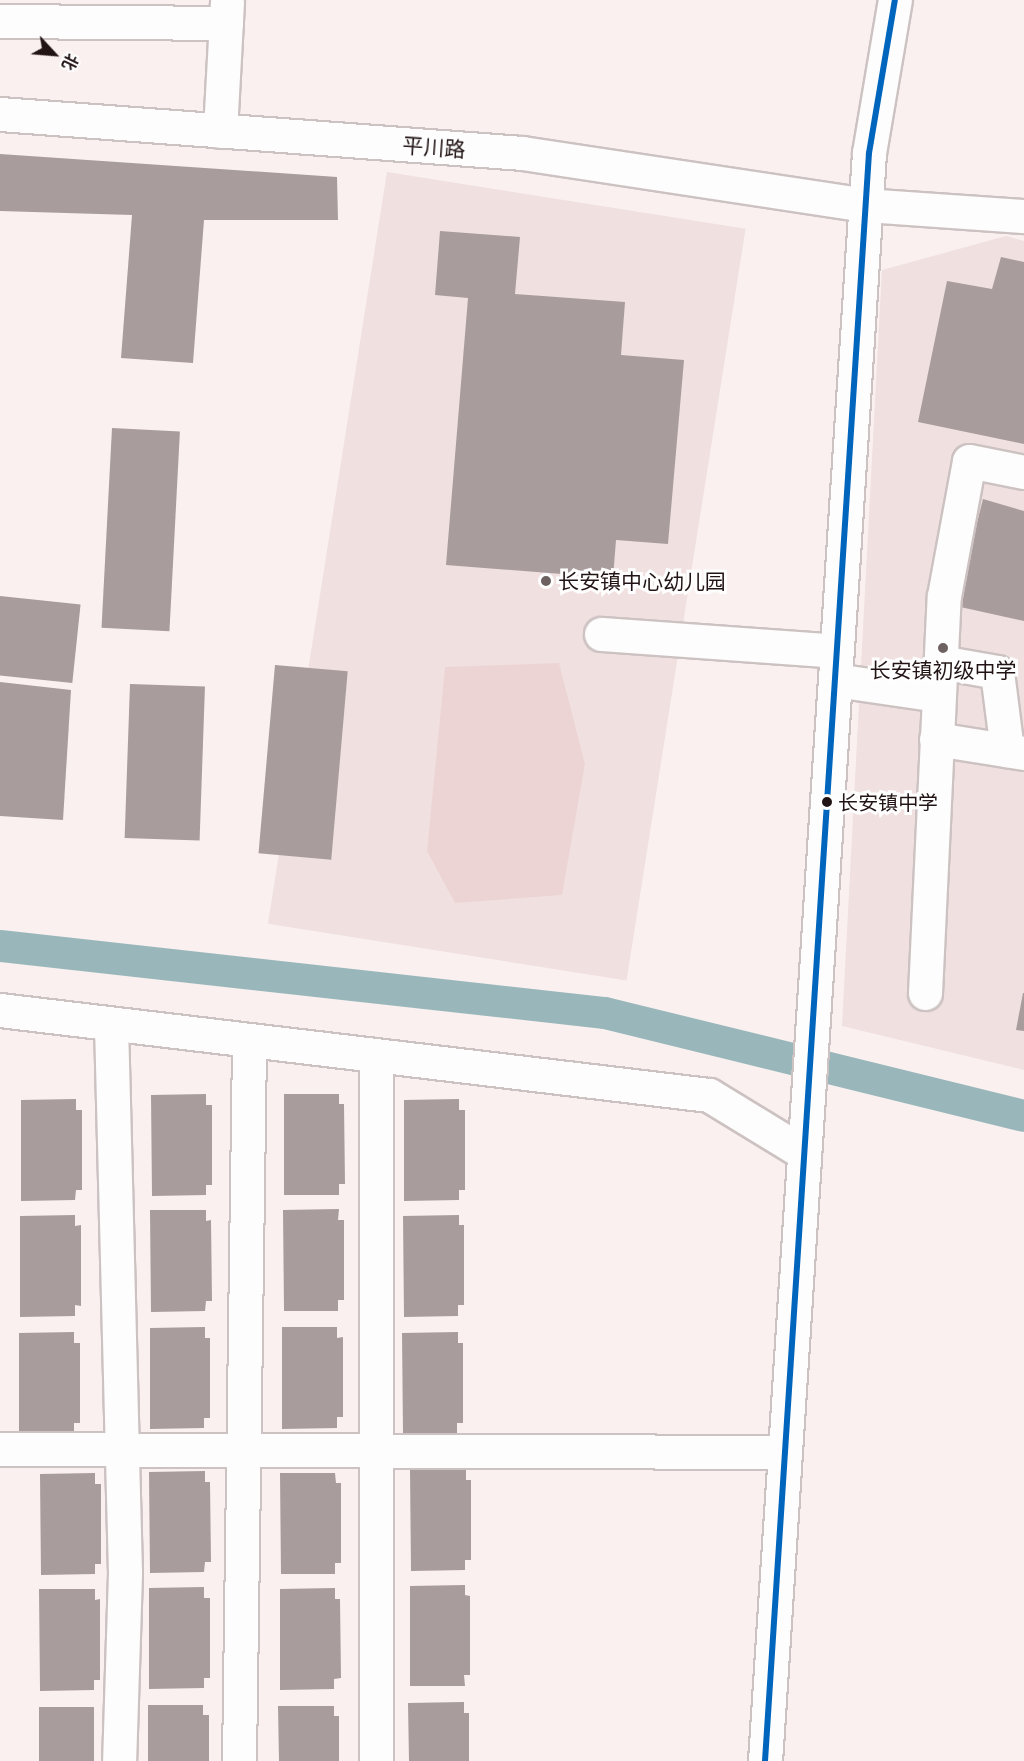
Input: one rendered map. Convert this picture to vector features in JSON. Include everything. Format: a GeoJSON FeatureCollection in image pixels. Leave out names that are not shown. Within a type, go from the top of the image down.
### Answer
{"type":"FeatureCollection","features":[{"type":"Feature","properties":{"kind":"street"},"geometry":{"type":"LineString","coordinates":[[765,1761],[869,153],[895,0]]}},
{"type":"Feature","properties":{"kind":"street"},"geometry":{"type":"LineString","coordinates":[[0,21],[227,11],[220,131]]}},
{"type":"Feature","properties":{"kind":"street","name":"平川路"},"geometry":{"type":"LineString","coordinates":[[0,114],[522,153],[866,205],[1024,216]]}},
{"type":"Feature","properties":{"kind":"street"},"geometry":{"type":"LineString","coordinates":[[925,993],[944,596],[969,461],[1024,471]]}},
{"type":"Feature","properties":{"kind":"street"},"geometry":{"type":"LineString","coordinates":[[602,634],[836,665],[938,695]]}},
{"type":"Feature","properties":{"kind":"street"},"geometry":{"type":"LineString","coordinates":[[936,739],[1016,751],[997,672],[940,662]]}},
{"type":"Feature","properties":{"kind":"street"},"geometry":{"type":"LineString","coordinates":[[0,1010],[709,1095],[805,1144]]}},
{"type":"Feature","properties":{"kind":"street"},"geometry":{"type":"LineString","coordinates":[[111,1024],[125,1573],[119,1761]]}},
{"type":"Feature","properties":{"kind":"street"},"geometry":{"type":"LineString","coordinates":[[239,1761],[249,1041]]}},
{"type":"Feature","properties":{"kind":"street"},"geometry":{"type":"LineString","coordinates":[[376,1056],[376,1761]]}},
{"type":"Feature","properties":{"kind":"street"},"geometry":{"type":"LineString","coordinates":[[0,1449],[785,1452]]}},
{"type":"Feature","properties":{"kind":"shaded area","name":"长安镇中心幼儿园"},"geometry":{"type":"Polygon","coordinates":[[[387,172],[746,229],[626,980],[268,924],[387,172]]]}},
{"type":"Feature","properties":{"kind":"shaded area","name":"长安镇初级中学"},"geometry":{"type":"Polygon","coordinates":[[[1006,236],[1024,241],[1024,1070],[842,1026],[882,270],[1006,236]]]}},
{"type":"Feature","properties":{"kind":"shaded area"},"geometry":{"type":"Polygon","coordinates":[[[559,663],[585,764],[562,895],[455,903],[427,851],[445,667],[559,663]]]}},
{"type":"Feature","properties":{"kind":"building"},"geometry":{"type":"Polygon","coordinates":[[[0,154],[337,177],[338,220],[204,220],[193,363],[121,358],[132,215],[0,211],[0,154]]]}},
{"type":"Feature","properties":{"kind":"building"},"geometry":{"type":"Polygon","coordinates":[[[440,231],[520,237],[515,294],[625,302],[621,355],[684,360],[668,544],[616,540],[613,578],[446,565],[468,298],[435,295],[440,231]]]}},
{"type":"Feature","properties":{"kind":"building"},"geometry":{"type":"Polygon","coordinates":[[[1001,257],[1024,262],[1024,444],[918,422],[947,281],[992,289],[1001,257]]]}},
{"type":"Feature","properties":{"kind":"building"},"geometry":{"type":"Polygon","coordinates":[[[112,428],[180,432],[169,631],[102,628],[112,428]]]}},
{"type":"Feature","properties":{"kind":"building"},"geometry":{"type":"Polygon","coordinates":[[[983,499],[1024,511],[1024,621],[956,606],[983,499]]]}},
{"type":"Feature","properties":{"kind":"building"},"geometry":{"type":"Polygon","coordinates":[[[0,596],[81,604],[72,683],[0,675],[0,596]]]}},
{"type":"Feature","properties":{"kind":"building"},"geometry":{"type":"Polygon","coordinates":[[[275,665],[348,671],[331,860],[259,853],[275,665]]]}},
{"type":"Feature","properties":{"kind":"building"},"geometry":{"type":"Polygon","coordinates":[[[0,682],[71,690],[63,820],[0,816],[0,682]]]}},
{"type":"Feature","properties":{"kind":"building"},"geometry":{"type":"Polygon","coordinates":[[[130,684],[205,687],[200,841],[125,838],[130,684]]]}},
{"type":"Feature","properties":{"kind":"building"},"geometry":{"type":"Polygon","coordinates":[[[1024,993],[1024,1031],[1016,1030],[1024,993]]]}},
{"type":"Feature","properties":{"kind":"building"},"geometry":{"type":"Polygon","coordinates":[[[206,1094],[206,1105],[212,1105],[212,1185],[206,1185],[206,1195],[152,1196],[151,1095],[206,1094]]]}},
{"type":"Feature","properties":{"kind":"building"},"geometry":{"type":"Polygon","coordinates":[[[284,1094],[339,1094],[339,1104],[344,1104],[345,1184],[339,1184],[339,1195],[284,1195],[284,1094]]]}},
{"type":"Feature","properties":{"kind":"building"},"geometry":{"type":"Polygon","coordinates":[[[76,1099],[76,1110],[82,1110],[82,1190],[76,1190],[75,1200],[21,1201],[21,1100],[76,1099]]]}},
{"type":"Feature","properties":{"kind":"building"},"geometry":{"type":"Polygon","coordinates":[[[459,1099],[459,1110],[465,1110],[465,1190],[459,1190],[459,1200],[404,1201],[404,1100],[459,1099]]]}},
{"type":"Feature","properties":{"kind":"building"},"geometry":{"type":"Polygon","coordinates":[[[339,1209],[338,1220],[344,1220],[344,1300],[338,1300],[338,1311],[284,1311],[283,1210],[339,1209]]]}},
{"type":"Feature","properties":{"kind":"building"},"geometry":{"type":"Polygon","coordinates":[[[150,1210],[206,1210],[206,1221],[211,1220],[212,1301],[206,1301],[205,1311],[151,1312],[150,1210]]]}},
{"type":"Feature","properties":{"kind":"building"},"geometry":{"type":"Polygon","coordinates":[[[75,1215],[75,1226],[81,1225],[81,1306],[75,1305],[75,1316],[20,1317],[20,1216],[75,1215]]]}},
{"type":"Feature","properties":{"kind":"building"},"geometry":{"type":"Polygon","coordinates":[[[459,1215],[459,1225],[464,1225],[464,1305],[458,1305],[458,1316],[404,1317],[403,1216],[459,1215]]]}},
{"type":"Feature","properties":{"kind":"building"},"geometry":{"type":"Polygon","coordinates":[[[205,1327],[205,1338],[210,1338],[210,1418],[204,1418],[204,1428],[150,1429],[150,1328],[205,1327]]]}},
{"type":"Feature","properties":{"kind":"building"},"geometry":{"type":"Polygon","coordinates":[[[282,1327],[337,1327],[337,1338],[343,1337],[343,1417],[337,1417],[337,1428],[282,1429],[282,1327]]]}},
{"type":"Feature","properties":{"kind":"building"},"geometry":{"type":"Polygon","coordinates":[[[74,1332],[74,1343],[80,1343],[80,1423],[74,1423],[74,1434],[19,1434],[19,1333],[74,1332]]]}},
{"type":"Feature","properties":{"kind":"building"},"geometry":{"type":"Polygon","coordinates":[[[458,1332],[458,1343],[463,1343],[463,1423],[457,1423],[457,1434],[403,1434],[402,1333],[458,1332]]]}},
{"type":"Feature","properties":{"kind":"building"},"geometry":{"type":"Polygon","coordinates":[[[466,1469],[466,1480],[471,1480],[471,1560],[465,1560],[465,1570],[411,1571],[410,1470],[466,1469]]]}},
{"type":"Feature","properties":{"kind":"building"},"geometry":{"type":"Polygon","coordinates":[[[205,1471],[205,1482],[210,1482],[211,1562],[205,1562],[204,1572],[150,1573],[149,1472],[205,1471]]]}},
{"type":"Feature","properties":{"kind":"building"},"geometry":{"type":"Polygon","coordinates":[[[95,1473],[95,1484],[101,1484],[101,1564],[95,1564],[95,1574],[41,1575],[40,1474],[95,1473]]]}},
{"type":"Feature","properties":{"kind":"building"},"geometry":{"type":"Polygon","coordinates":[[[280,1473],[335,1473],[336,1483],[341,1483],[341,1563],[335,1563],[335,1574],[281,1574],[280,1473]]]}},
{"type":"Feature","properties":{"kind":"building"},"geometry":{"type":"Polygon","coordinates":[[[465,1585],[465,1595],[470,1596],[470,1675],[464,1675],[465,1686],[410,1686],[410,1586],[465,1585]]]}},
{"type":"Feature","properties":{"kind":"building"},"geometry":{"type":"Polygon","coordinates":[[[204,1587],[204,1598],[210,1598],[210,1678],[204,1678],[204,1688],[149,1689],[149,1588],[204,1587]]]}},
{"type":"Feature","properties":{"kind":"building"},"geometry":{"type":"Polygon","coordinates":[[[335,1588],[335,1599],[340,1599],[341,1678],[334,1679],[334,1689],[280,1690],[280,1589],[335,1588]]]}},
{"type":"Feature","properties":{"kind":"building"},"geometry":{"type":"Polygon","coordinates":[[[39,1589],[95,1589],[95,1600],[100,1599],[100,1680],[94,1680],[94,1690],[40,1691],[39,1589]]]}},
{"type":"Feature","properties":{"kind":"building"},"geometry":{"type":"Polygon","coordinates":[[[464,1702],[464,1713],[469,1713],[469,1761],[409,1761],[408,1703],[464,1702]]]}},
{"type":"Feature","properties":{"kind":"building"},"geometry":{"type":"Polygon","coordinates":[[[148,1705],[203,1705],[203,1715],[209,1715],[209,1761],[148,1761],[148,1705]]]}},
{"type":"Feature","properties":{"kind":"building"},"geometry":{"type":"Polygon","coordinates":[[[278,1706],[334,1706],[334,1716],[339,1716],[339,1761],[279,1761],[278,1706]]]}},
{"type":"Feature","properties":{"kind":"building"},"geometry":{"type":"Polygon","coordinates":[[[39,1707],[94,1707],[94,1761],[39,1761],[39,1707]]]}},
{"type":"Feature","properties":{"kind":"waterway"},"geometry":{"type":"LineString","coordinates":[[0,946],[605,1013],[1024,1116]]}},
{"type":"Feature","properties":{"kind":"transit line"},"geometry":{"type":"LineString","coordinates":[[765,1761],[869,153],[895,0]]}},
{"type":"Feature","properties":{"kind":"place","name":"长安镇中心幼儿园"},"geometry":{"type":"Point","coordinates":[546,581]}},
{"type":"Feature","properties":{"kind":"place","name":"长安镇初级中学"},"geometry":{"type":"Point","coordinates":[943,648]}},
{"type":"Feature","properties":{"kind":"place","name":"长安镇中学"},"geometry":{"type":"Point","coordinates":[827,802]}}]}
